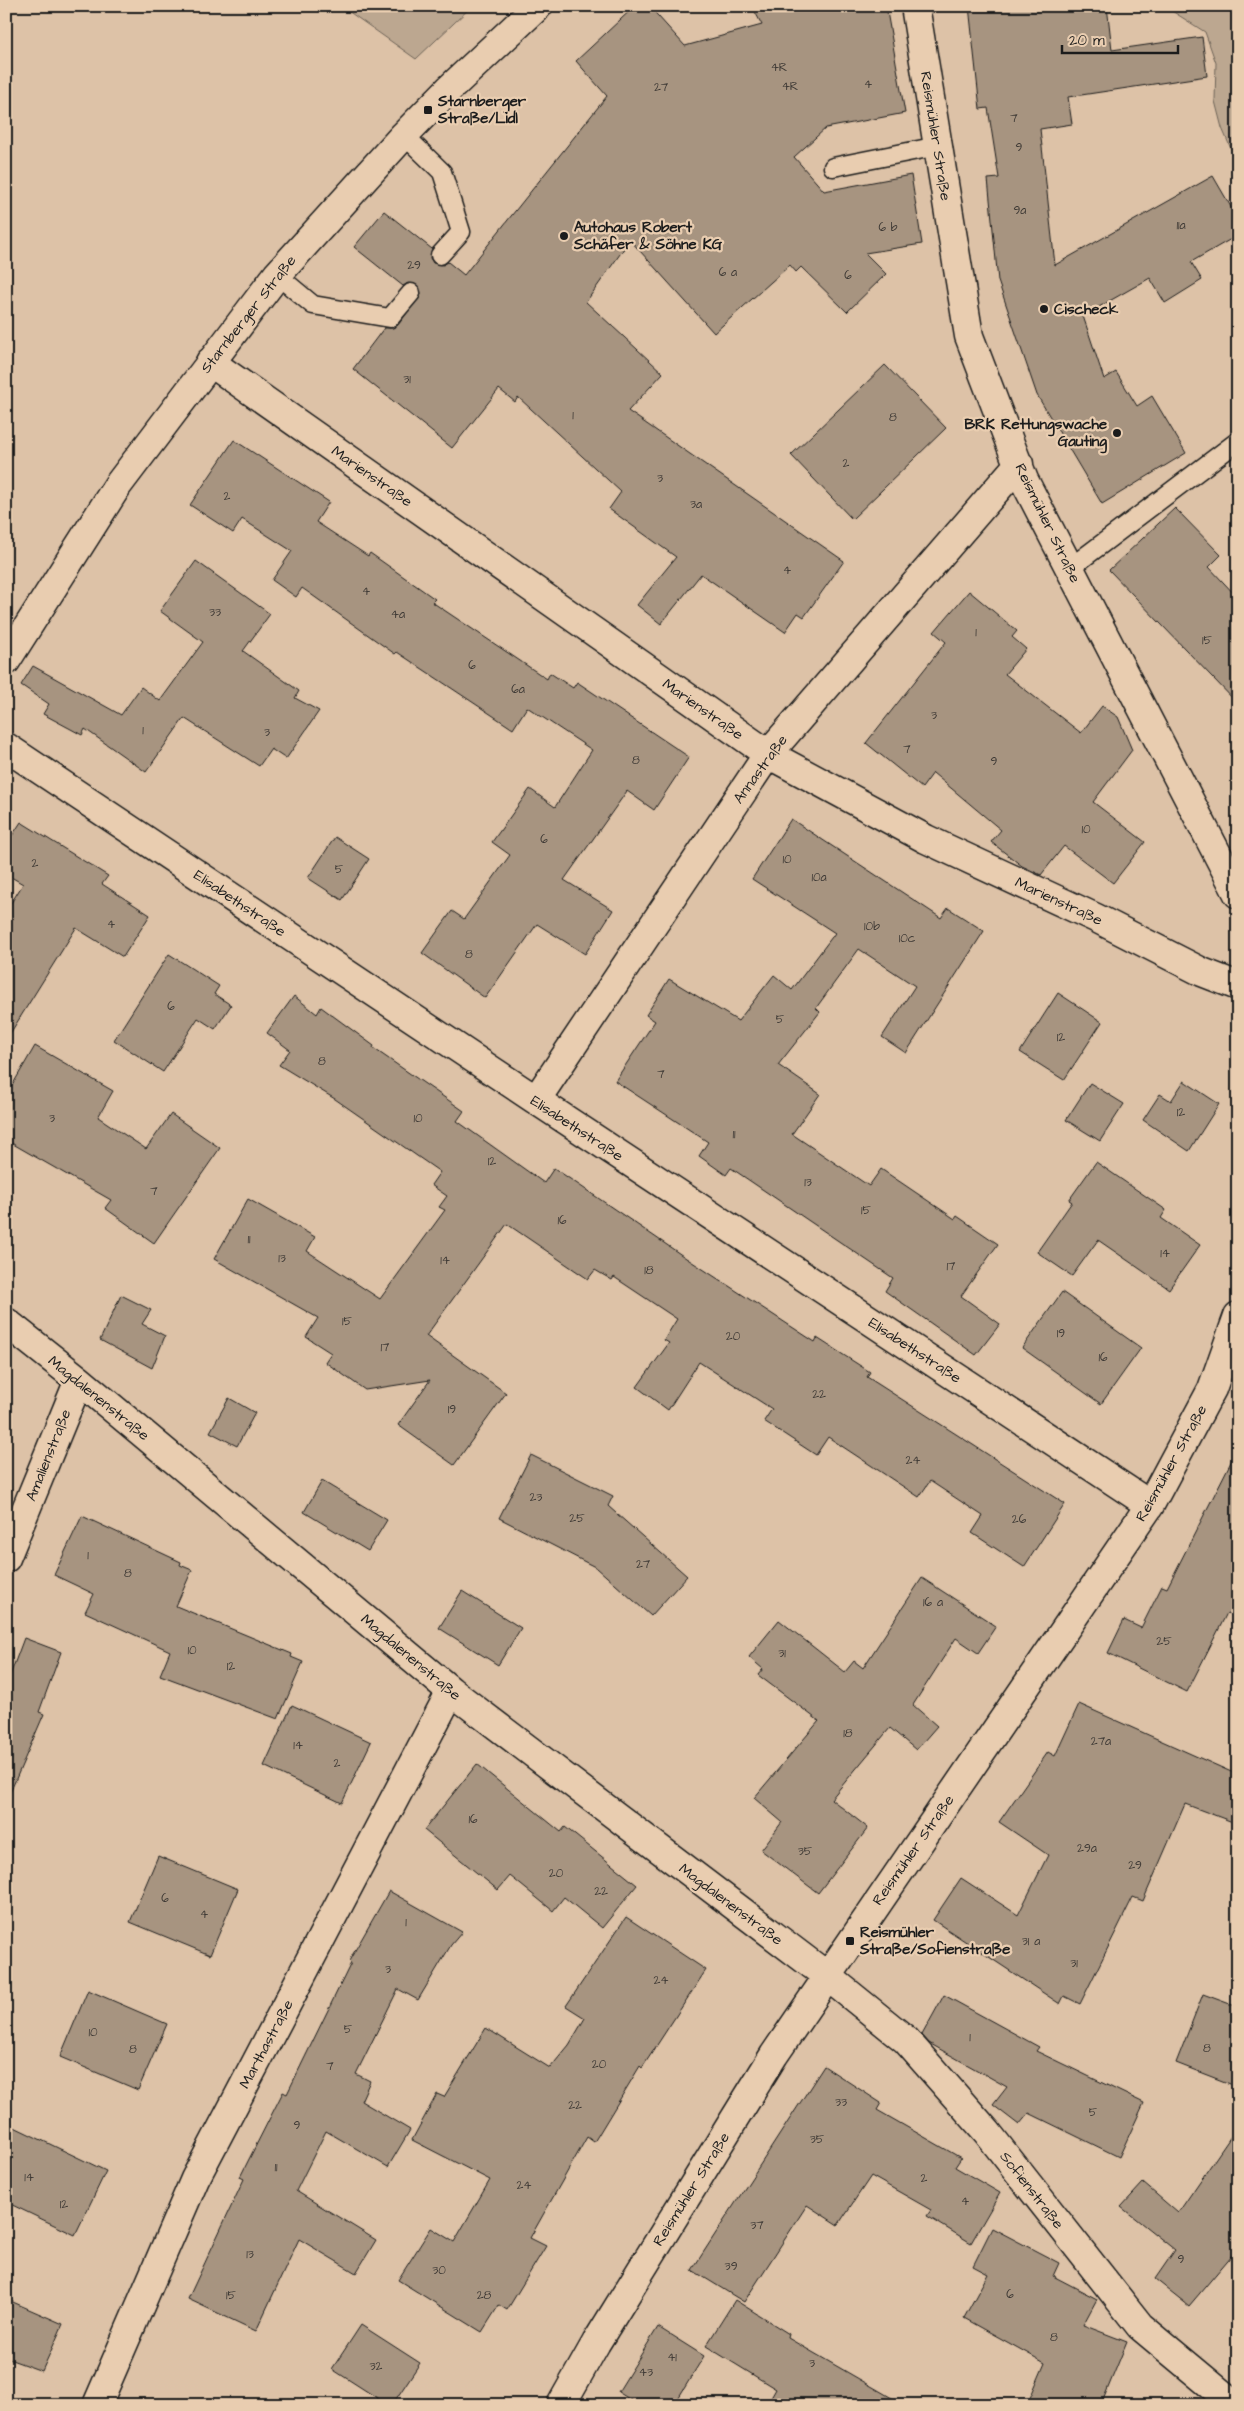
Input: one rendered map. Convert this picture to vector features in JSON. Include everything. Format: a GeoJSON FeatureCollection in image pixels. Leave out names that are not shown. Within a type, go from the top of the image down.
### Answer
{"type":"FeatureCollection","features":[{"type":"Feature","properties":{"kind":"street","name":"Starnberger Straße"},"geometry":{"type":"LineString","coordinates":[[6,661],[118,485],[277,275],[404,135],[449,89],[538,6]]}},
{"type":"Feature","properties":{"kind":"street","name":"Reismühler Straße"},"geometry":{"type":"LineString","coordinates":[[915,6],[970,336],[1024,480],[1238,894]]}},
{"type":"Feature","properties":{"kind":"street","name":"Marienstraße"},"geometry":{"type":"LineString","coordinates":[[210,362],[768,754],[926,839],[1096,918],[1202,972],[1238,986]]}},
{"type":"Feature","properties":{"kind":"street","name":"Annastraße"},"geometry":{"type":"LineString","coordinates":[[536,1100],[768,754],[1019,464]]}},
{"type":"Feature","properties":{"kind":"street","name":"Elisabethstraße"},"geometry":{"type":"LineString","coordinates":[[6,747],[536,1100],[1150,1505]]}},
{"type":"Feature","properties":{"kind":"street","name":"Reismühler Straße"},"geometry":{"type":"LineString","coordinates":[[561,2405],[596,2343],[774,2055],[1150,1505],[1212,1389],[1238,1316]]}},
{"type":"Feature","properties":{"kind":"street","name":"Magdalenenstraße"},"geometry":{"type":"LineString","coordinates":[[6,1322],[79,1380],[451,1691],[827,1976]]}},
{"type":"Feature","properties":{"kind":"street","name":"Amalienstraße"},"geometry":{"type":"LineString","coordinates":[[6,1558],[79,1380]]}},
{"type":"Feature","properties":{"kind":"street","name":"Marthastraße"},"geometry":{"type":"LineString","coordinates":[[97,2405],[195,2179],[451,1691]]}},
{"type":"Feature","properties":{"kind":"street","name":"Sofienstraße"},"geometry":{"type":"LineString","coordinates":[[827,1976],[906,2040],[987,2132],[1140,2326],[1235,2405]]}},
{"type":"Feature","properties":{"kind":"lane"},"geometry":{"type":"LineString","coordinates":[[404,135],[442,172],[461,232],[440,255]]}},
{"type":"Feature","properties":{"kind":"lane"},"geometry":{"type":"LineString","coordinates":[[833,167],[938,146]]}},
{"type":"Feature","properties":{"kind":"lane"},"geometry":{"type":"LineString","coordinates":[[277,275],[313,305],[390,318],[411,293]]}},
{"type":"Feature","properties":{"kind":"lane"},"geometry":{"type":"LineString","coordinates":[[1070,568],[1238,441]]}},
{"type":"Feature","properties":{"kind":"shaded area"},"geometry":{"type":"Polygon","coordinates":[[[341,6],[472,6],[416,59],[341,6]]]}},
{"type":"Feature","properties":{"kind":"shaded area"},"geometry":{"type":"Polygon","coordinates":[[[1164,6],[1238,6],[1238,165],[1222,128],[1215,101],[1216,63],[1205,32],[1164,6]]]}},
{"type":"Feature","properties":{"kind":"building"},"geometry":{"type":"Polygon","coordinates":[[[635,6],[649,6],[685,46],[762,25],[752,6],[886,6],[905,113],[826,128],[794,157],[824,191],[911,175],[922,244],[865,253],[886,274],[847,312],[801,267],[796,272],[790,265],[714,333],[630,240],[586,302],[663,373],[628,411],[844,561],[804,617],[798,613],[785,632],[701,574],[661,624],[637,605],[676,557],[609,509],[621,492],[518,397],[515,402],[499,389],[452,448],[353,369],[384,328],[393,328],[398,325],[421,294],[417,285],[408,283],[403,286],[354,247],[384,211],[432,249],[430,258],[433,263],[443,265],[448,262],[464,275],[607,96],[576,61],[635,6]]]}},
{"type":"Feature","properties":{"kind":"building"},"geometry":{"type":"Polygon","coordinates":[[[969,6],[1107,6],[1112,50],[1202,37],[1207,76],[1068,97],[1072,124],[1040,129],[1055,265],[1213,176],[1238,219],[1238,235],[1191,262],[1202,280],[1165,303],[1150,278],[1083,316],[1104,379],[1116,372],[1137,406],[1152,396],[1186,453],[1102,504],[1037,395],[998,281],[988,179],[999,178],[988,108],[980,109],[969,6]]]}},
{"type":"Feature","properties":{"kind":"building"},"geometry":{"type":"Polygon","coordinates":[[[885,365],[946,428],[852,519],[791,455],[885,365]]]}},
{"type":"Feature","properties":{"kind":"building"},"geometry":{"type":"Polygon","coordinates":[[[234,440],[329,502],[316,522],[368,556],[370,553],[435,599],[432,602],[547,679],[550,673],[573,688],[577,682],[689,757],[654,810],[627,791],[564,880],[613,910],[585,954],[537,924],[485,998],[422,953],[452,911],[464,919],[510,855],[492,842],[530,789],[555,807],[592,750],[527,707],[513,729],[397,652],[395,654],[302,588],[296,597],[272,580],[292,551],[242,519],[233,533],[190,505],[234,440]]]}},
{"type":"Feature","properties":{"kind":"building"},"geometry":{"type":"Polygon","coordinates":[[[1175,508],[1221,555],[1209,567],[1238,598],[1238,704],[1109,570],[1175,508]]]}},
{"type":"Feature","properties":{"kind":"building"},"geometry":{"type":"Polygon","coordinates":[[[196,561],[270,614],[243,651],[299,691],[295,698],[319,711],[286,759],[271,749],[259,766],[184,718],[146,772],[85,729],[82,735],[43,714],[49,704],[21,685],[33,666],[121,715],[141,687],[160,701],[203,642],[160,611],[196,561]]]}},
{"type":"Feature","properties":{"kind":"building"},"geometry":{"type":"Polygon","coordinates":[[[969,591],[1017,631],[1012,637],[1026,649],[1005,674],[1081,733],[1102,706],[1118,717],[1132,750],[1093,802],[1145,842],[1113,883],[1064,846],[1041,875],[1022,866],[991,842],[1001,830],[933,773],[922,788],[866,743],[946,642],[934,632],[969,591]]]}},
{"type":"Feature","properties":{"kind":"building"},"geometry":{"type":"Polygon","coordinates":[[[791,819],[941,918],[948,908],[984,931],[906,1053],[882,1037],[915,986],[859,949],[816,1008],[820,1012],[778,1065],[820,1094],[792,1134],[869,1186],[881,1169],[955,1219],[957,1216],[998,1244],[961,1296],[1000,1324],[976,1355],[885,1291],[893,1278],[731,1168],[726,1175],[699,1156],[708,1142],[615,1081],[655,1021],[646,1015],[669,979],[738,1021],[774,975],[792,990],[835,933],[752,879],[791,819]]]}},
{"type":"Feature","properties":{"kind":"building"},"geometry":{"type":"Polygon","coordinates":[[[21,822],[108,876],[102,884],[150,915],[123,957],[76,928],[6,1040],[6,911],[23,884],[6,874],[6,845],[21,822]]]}},
{"type":"Feature","properties":{"kind":"building"},"geometry":{"type":"Polygon","coordinates":[[[335,837],[369,859],[342,900],[308,878],[335,837]]]}},
{"type":"Feature","properties":{"kind":"building"},"geometry":{"type":"Polygon","coordinates":[[[169,954],[219,986],[214,994],[231,1005],[215,1029],[198,1018],[163,1072],[114,1040],[169,954]]]}},
{"type":"Feature","properties":{"kind":"building"},"geometry":{"type":"Polygon","coordinates":[[[1058,993],[1102,1022],[1064,1080],[1020,1052],[1058,993]]]}},
{"type":"Feature","properties":{"kind":"building"},"geometry":{"type":"Polygon","coordinates":[[[294,996],[317,1014],[321,1007],[374,1046],[373,1048],[464,1111],[457,1121],[544,1183],[554,1168],[686,1258],[815,1342],[817,1338],[870,1372],[867,1377],[1065,1504],[1024,1567],[972,1533],[983,1516],[930,1481],[919,1497],[828,1437],[816,1455],[764,1421],[772,1409],[699,1362],[668,1410],[637,1387],[669,1343],[664,1340],[677,1319],[614,1277],[612,1280],[595,1270],[588,1279],[507,1224],[426,1336],[506,1393],[454,1465],[398,1425],[430,1380],[365,1390],[325,1362],[331,1353],[306,1337],[318,1318],[214,1259],[248,1199],[315,1237],[307,1251],[380,1299],[445,1210],[439,1207],[447,1196],[431,1185],[440,1172],[335,1099],[279,1065],[290,1050],[267,1033],[294,996]]]}},
{"type":"Feature","properties":{"kind":"building"},"geometry":{"type":"Polygon","coordinates":[[[35,1046],[113,1091],[98,1117],[146,1149],[171,1114],[220,1148],[154,1243],[105,1208],[111,1200],[6,1140],[6,1096],[35,1046]]]}},
{"type":"Feature","properties":{"kind":"building"},"geometry":{"type":"Polygon","coordinates":[[[1184,1081],[1219,1104],[1189,1151],[1143,1120],[1160,1094],[1171,1101],[1184,1081]]]}},
{"type":"Feature","properties":{"kind":"building"},"geometry":{"type":"Polygon","coordinates":[[[1090,1083],[1124,1104],[1100,1141],[1066,1120],[1090,1083]]]}},
{"type":"Feature","properties":{"kind":"building"},"geometry":{"type":"Polygon","coordinates":[[[1096,1162],[1166,1210],[1161,1218],[1200,1245],[1169,1289],[1098,1240],[1072,1276],[1037,1252],[1072,1202],[1069,1200],[1096,1162]]]}},
{"type":"Feature","properties":{"kind":"building"},"geometry":{"type":"Polygon","coordinates":[[[1062,1292],[1141,1348],[1101,1404],[1022,1348],[1062,1292]]]}},
{"type":"Feature","properties":{"kind":"building"},"geometry":{"type":"Polygon","coordinates":[[[121,1295],[151,1310],[142,1324],[165,1336],[152,1368],[100,1340],[121,1295]]]}},
{"type":"Feature","properties":{"kind":"building"},"geometry":{"type":"Polygon","coordinates":[[[229,1398],[255,1413],[237,1446],[210,1432],[229,1398]]]}},
{"type":"Feature","properties":{"kind":"building"},"geometry":{"type":"Polygon","coordinates":[[[1238,1448],[1238,1618],[1227,1613],[1187,1692],[1108,1653],[1124,1620],[1141,1628],[1162,1586],[1167,1588],[1238,1448]]]}},
{"type":"Feature","properties":{"kind":"building"},"geometry":{"type":"Polygon","coordinates":[[[531,1455],[613,1496],[608,1506],[687,1576],[651,1616],[597,1568],[499,1518],[531,1455]]]}},
{"type":"Feature","properties":{"kind":"building"},"geometry":{"type":"Polygon","coordinates":[[[322,1481],[387,1520],[368,1551],[304,1512],[322,1481]]]}},
{"type":"Feature","properties":{"kind":"building"},"geometry":{"type":"Polygon","coordinates":[[[82,1516],[181,1562],[180,1565],[192,1570],[176,1606],[292,1654],[291,1657],[303,1662],[278,1719],[160,1675],[170,1651],[85,1612],[94,1594],[54,1575],[82,1516]]]}},
{"type":"Feature","properties":{"kind":"building"},"geometry":{"type":"Polygon","coordinates":[[[922,1578],[996,1626],[978,1653],[956,1638],[913,1705],[937,1726],[916,1750],[890,1728],[831,1799],[868,1828],[818,1893],[761,1850],[782,1822],[754,1798],[819,1721],[758,1675],[763,1669],[749,1657],[779,1620],[845,1672],[854,1661],[863,1668],[922,1578]]]}},
{"type":"Feature","properties":{"kind":"building"},"geometry":{"type":"Polygon","coordinates":[[[462,1591],[521,1628],[498,1665],[439,1628],[462,1591]]]}},
{"type":"Feature","properties":{"kind":"building"},"geometry":{"type":"Polygon","coordinates":[[[24,1638],[61,1652],[39,1712],[44,1714],[6,1802],[6,1686],[24,1638]]]}},
{"type":"Feature","properties":{"kind":"building"},"geometry":{"type":"Polygon","coordinates":[[[1079,1704],[1238,1775],[1238,1824],[1185,1804],[1143,1901],[1133,1897],[1080,2004],[1064,1996],[1060,2004],[933,1920],[961,1878],[1018,1915],[1048,1855],[999,1822],[1048,1752],[1055,1756],[1079,1704]]]}},
{"type":"Feature","properties":{"kind":"building"},"geometry":{"type":"Polygon","coordinates":[[[292,1705],[371,1742],[342,1803],[264,1766],[292,1705]]]}},
{"type":"Feature","properties":{"kind":"building"},"geometry":{"type":"Polygon","coordinates":[[[477,1764],[561,1832],[565,1827],[637,1885],[602,1928],[564,1897],[553,1911],[510,1876],[498,1890],[424,1830],[477,1764]]]}},
{"type":"Feature","properties":{"kind":"building"},"geometry":{"type":"Polygon","coordinates":[[[158,1856],[238,1889],[210,1955],[130,1922],[158,1856]]]}},
{"type":"Feature","properties":{"kind":"building"},"geometry":{"type":"Polygon","coordinates":[[[389,1891],[462,1932],[451,1945],[418,2000],[398,1989],[356,2074],[370,2081],[361,2101],[410,2130],[388,2167],[326,2131],[296,2191],[376,2240],[356,2273],[299,2239],[256,2331],[188,2299],[244,2179],[240,2177],[283,2092],[287,2094],[351,1963],[349,1961],[389,1891]]]}},
{"type":"Feature","properties":{"kind":"building"},"geometry":{"type":"Polygon","coordinates":[[[626,1917],[706,1970],[642,2068],[640,2066],[594,2142],[587,2137],[530,2238],[546,2246],[507,2310],[499,2305],[482,2332],[398,2280],[431,2228],[454,2242],[490,2180],[412,2140],[437,2094],[444,2097],[486,2028],[550,2068],[569,2045],[585,2018],[566,2006],[626,1917]]]}},
{"type":"Feature","properties":{"kind":"building"},"geometry":{"type":"Polygon","coordinates":[[[88,1990],[167,2024],[138,2090],[60,2057],[88,1990]]]}},
{"type":"Feature","properties":{"kind":"building"},"geometry":{"type":"Polygon","coordinates":[[[1203,1994],[1238,2007],[1238,2087],[1176,2063],[1203,1994]]]}},
{"type":"Feature","properties":{"kind":"building"},"geometry":{"type":"Polygon","coordinates":[[[944,1995],[1039,2047],[1036,2051],[1144,2103],[1119,2157],[1029,2113],[1019,2125],[993,2105],[1007,2087],[929,2043],[922,2035],[944,1995]]]}},
{"type":"Feature","properties":{"kind":"building"},"geometry":{"type":"Polygon","coordinates":[[[824,2066],[881,2103],[877,2110],[961,2158],[955,2167],[1000,2193],[971,2243],[927,2216],[931,2210],[871,2176],[838,2225],[807,2205],[744,2302],[692,2270],[824,2066]]]}},
{"type":"Feature","properties":{"kind":"building"},"geometry":{"type":"Polygon","coordinates":[[[6,2123],[106,2171],[75,2235],[6,2202],[6,2123]]]}},
{"type":"Feature","properties":{"kind":"building"},"geometry":{"type":"Polygon","coordinates":[[[1238,2126],[1238,2248],[1189,2306],[1155,2279],[1175,2250],[1121,2207],[1143,2183],[1178,2213],[1238,2126]]]}},
{"type":"Feature","properties":{"kind":"building"},"geometry":{"type":"Polygon","coordinates":[[[992,2228],[1059,2263],[1053,2276],[1097,2299],[1083,2325],[1127,2342],[1101,2405],[1027,2405],[1045,2363],[964,2318],[988,2274],[973,2266],[992,2228]]]}},
{"type":"Feature","properties":{"kind":"building"},"geometry":{"type":"Polygon","coordinates":[[[6,2299],[63,2324],[42,2371],[6,2358],[6,2299]]]}},
{"type":"Feature","properties":{"kind":"building"},"geometry":{"type":"Polygon","coordinates":[[[735,2300],[789,2334],[788,2338],[904,2405],[767,2405],[776,2389],[706,2346],[735,2300]]]}},
{"type":"Feature","properties":{"kind":"building"},"geometry":{"type":"Polygon","coordinates":[[[361,2325],[420,2363],[392,2405],[388,2405],[332,2369],[361,2325]]]}},
{"type":"Feature","properties":{"kind":"building"},"geometry":{"type":"Polygon","coordinates":[[[658,2327],[704,2356],[674,2405],[639,2405],[618,2392],[658,2327]]]}},
{"type":"Feature","properties":{"kind":"place","name":"Starnberger Straße/Lidl"},"geometry":{"type":"Point","coordinates":[428,110]}},
{"type":"Feature","properties":{"kind":"place","name":"Autohaus Robert Schäfer & Söhne KG"},"geometry":{"type":"Point","coordinates":[564,236]}},
{"type":"Feature","properties":{"kind":"place","name":"Cischeck"},"geometry":{"type":"Point","coordinates":[1044,309]}},
{"type":"Feature","properties":{"kind":"place","name":"BRK Rettungswache Gauting"},"geometry":{"type":"Point","coordinates":[1117,433]}},
{"type":"Feature","properties":{"kind":"place","name":"Reismühler Straße/Sofienstraße"},"geometry":{"type":"Point","coordinates":[850,1941]}}]}
